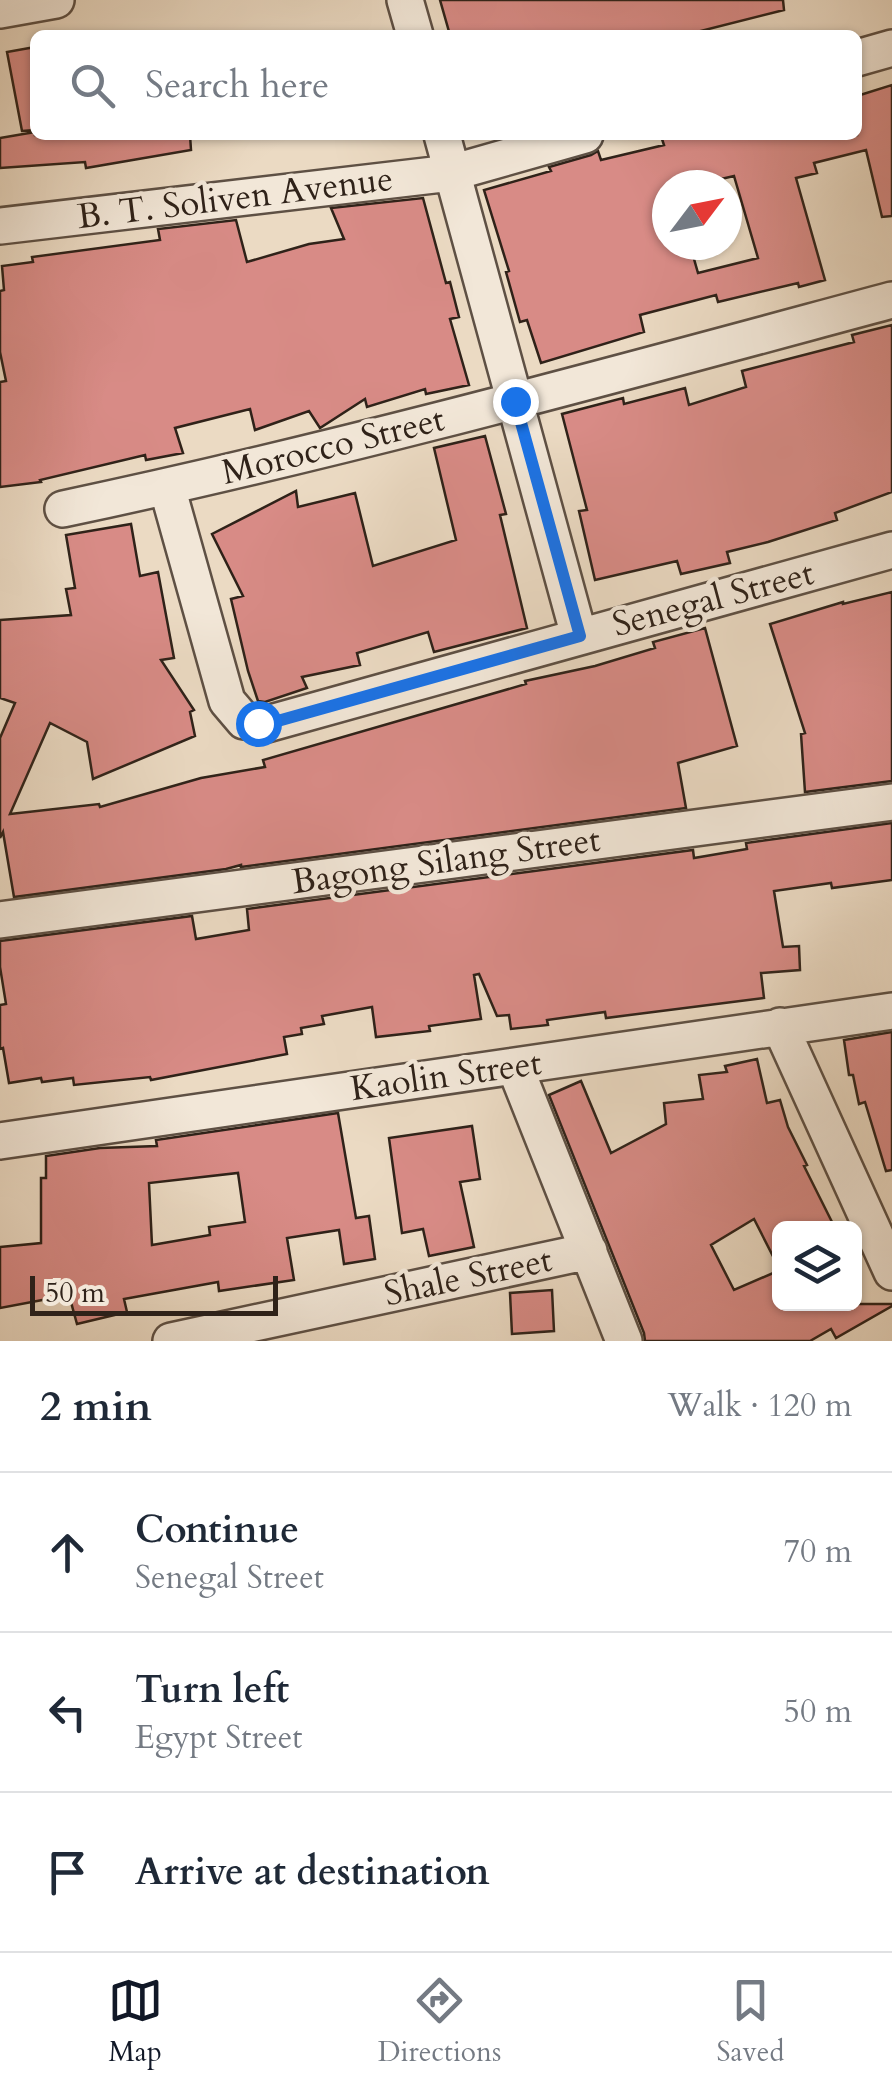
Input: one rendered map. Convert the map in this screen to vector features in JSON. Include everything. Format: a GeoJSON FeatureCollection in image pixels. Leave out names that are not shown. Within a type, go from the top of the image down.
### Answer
{"type":"FeatureCollection","features":[{"type":"Feature","properties":{"kind":"street"},"geometry":{"type":"LineString","coordinates":[[0,10],[56,0]]}},
{"type":"Feature","properties":{"kind":"street"},"geometry":{"type":"LineString","coordinates":[[405,0],[413,30]]}},
{"type":"Feature","properties":{"kind":"street"},"geometry":{"type":"LineString","coordinates":[[862,57],[892,48]]}},
{"type":"Feature","properties":{"kind":"street"},"geometry":{"type":"LineString","coordinates":[[443,140],[580,636]]}},
{"type":"Feature","properties":{"kind":"street","name":"B. T. Soliven Avenue"},"geometry":{"type":"LineString","coordinates":[[0,226],[451,173],[568,140]]}},
{"type":"Feature","properties":{"kind":"street","name":"Morocco Street"},"geometry":{"type":"LineString","coordinates":[[62,509],[515,401],[892,300]]}},
{"type":"Feature","properties":{"kind":"street","name":"Senegal Street"},"geometry":{"type":"LineString","coordinates":[[168,486],[227,700],[244,721],[267,724],[892,550]]}},
{"type":"Feature","properties":{"kind":"street","name":"Bagong Silang Street"},"geometry":{"type":"LineString","coordinates":[[0,920],[892,802]]}},
{"type":"Feature","properties":{"kind":"street","name":"Kaolin Street"},"geometry":{"type":"LineString","coordinates":[[0,1140],[892,1010]]}},
{"type":"Feature","properties":{"kind":"street"},"geometry":{"type":"LineString","coordinates":[[780,1026],[890,1261]]}},
{"type":"Feature","properties":{"kind":"street"},"geometry":{"type":"LineString","coordinates":[[515,1067],[624,1341]]}},
{"type":"Feature","properties":{"kind":"street","name":"Shale Street"},"geometry":{"type":"LineString","coordinates":[[170,1341],[588,1251]]}},
{"type":"Feature","properties":{"kind":"building"},"geometry":{"type":"Polygon","coordinates":[[[440,0],[783,0],[784,10],[705,30],[449,30],[440,0]]]}},
{"type":"Feature","properties":{"kind":"building"},"geometry":{"type":"Polygon","coordinates":[[[30,48],[30,130],[22,131],[7,52],[30,48]]]}},
{"type":"Feature","properties":{"kind":"building"},"geometry":{"type":"Polygon","coordinates":[[[892,85],[892,216],[882,217],[866,150],[814,163],[817,173],[796,178],[825,280],[718,302],[716,295],[640,315],[644,332],[541,363],[527,320],[520,322],[484,190],[551,171],[549,167],[598,151],[601,160],[664,145],[662,140],[862,140],[862,94],[892,85]]]}},
{"type":"Feature","properties":{"kind":"building"},"geometry":{"type":"Polygon","coordinates":[[[30,133],[30,140],[190,140],[191,150],[86,168],[85,162],[0,168],[0,138],[30,133]]]}},
{"type":"Feature","properties":{"kind":"building"},"geometry":{"type":"Polygon","coordinates":[[[423,198],[459,317],[450,319],[469,385],[426,394],[425,389],[367,407],[365,399],[320,428],[309,411],[255,430],[250,409],[175,428],[183,453],[146,460],[145,455],[41,482],[0,487],[0,382],[6,381],[0,352],[2,266],[33,262],[32,257],[160,240],[158,229],[236,220],[247,262],[309,244],[344,239],[331,208],[423,198]]]}},
{"type":"Feature","properties":{"kind":"building"},"geometry":{"type":"Polygon","coordinates":[[[892,325],[892,492],[835,513],[837,520],[727,552],[730,563],[681,574],[677,561],[595,580],[579,511],[587,510],[562,414],[623,398],[624,404],[685,388],[689,405],[746,387],[742,371],[854,342],[852,335],[892,325]]]}},
{"type":"Feature","properties":{"kind":"building"},"geometry":{"type":"Polygon","coordinates":[[[485,436],[506,514],[500,515],[527,628],[434,652],[428,632],[357,653],[360,665],[302,677],[307,688],[258,701],[231,599],[243,596],[212,534],[296,491],[298,507],[355,493],[373,566],[456,540],[434,448],[485,436]]]}},
{"type":"Feature","properties":{"kind":"building"},"geometry":{"type":"Polygon","coordinates":[[[131,524],[140,576],[158,572],[174,658],[161,660],[194,710],[190,712],[195,736],[93,779],[87,742],[50,723],[10,814],[99,804],[100,807],[201,778],[265,767],[263,760],[526,684],[525,681],[595,666],[655,648],[653,642],[705,628],[737,746],[678,763],[686,808],[14,897],[3,832],[0,838],[0,738],[15,703],[0,698],[0,620],[71,615],[66,589],[75,588],[66,535],[131,524]]]}},
{"type":"Feature","properties":{"kind":"building"},"geometry":{"type":"Polygon","coordinates":[[[892,592],[892,781],[805,792],[801,734],[805,733],[770,624],[892,592]]]}},
{"type":"Feature","properties":{"kind":"building"},"geometry":{"type":"Polygon","coordinates":[[[892,823],[892,880],[774,891],[783,947],[799,946],[800,970],[761,973],[764,998],[606,1018],[605,1012],[511,1029],[509,1015],[497,1016],[479,974],[474,975],[481,1019],[429,1026],[430,1031],[376,1037],[372,1007],[322,1016],[324,1024],[301,1028],[302,1034],[284,1037],[287,1054],[151,1080],[150,1077],[74,1085],[73,1078],[42,1082],[41,1078],[9,1083],[3,1048],[0,1049],[0,1005],[6,1004],[0,941],[192,916],[196,939],[249,930],[247,909],[693,850],[694,858],[747,849],[746,843],[892,823]]]}},
{"type":"Feature","properties":{"kind":"building"},"geometry":{"type":"Polygon","coordinates":[[[892,1032],[892,1170],[886,1171],[865,1102],[859,1104],[853,1075],[849,1075],[844,1040],[892,1032]]]}},
{"type":"Feature","properties":{"kind":"building"},"geometry":{"type":"Polygon","coordinates":[[[757,1059],[767,1103],[780,1100],[807,1165],[804,1166],[832,1221],[772,1221],[772,1254],[754,1219],[711,1245],[734,1290],[772,1273],[772,1311],[862,1311],[862,1304],[892,1304],[836,1338],[831,1329],[810,1341],[645,1341],[549,1095],[581,1081],[611,1153],[666,1124],[664,1103],[703,1099],[699,1075],[727,1072],[725,1066],[757,1059]]]}},
{"type":"Feature","properties":{"kind":"building"},"geometry":{"type":"Polygon","coordinates":[[[338,1113],[356,1218],[369,1216],[375,1259],[344,1264],[339,1230],[287,1238],[294,1280],[219,1291],[218,1282],[124,1299],[127,1312],[77,1324],[69,1295],[0,1308],[0,1247],[41,1243],[41,1178],[46,1178],[46,1156],[100,1148],[157,1146],[156,1140],[338,1113]],[[238,1173],[149,1183],[152,1245],[210,1235],[209,1227],[245,1222],[238,1173]]]}},
{"type":"Feature","properties":{"kind":"building"},"geometry":{"type":"Polygon","coordinates":[[[472,1126],[480,1179],[460,1182],[474,1247],[429,1256],[423,1229],[402,1233],[389,1138],[472,1126]]]}},
{"type":"Feature","properties":{"kind":"building"},"geometry":{"type":"Polygon","coordinates":[[[552,1290],[554,1331],[512,1334],[510,1293],[552,1290]]]}},
{"type":"Feature","properties":{"kind":"route"},"geometry":{"type":"LineString","coordinates":[[258,723],[267,724],[580,636],[515,401]]}}]}
